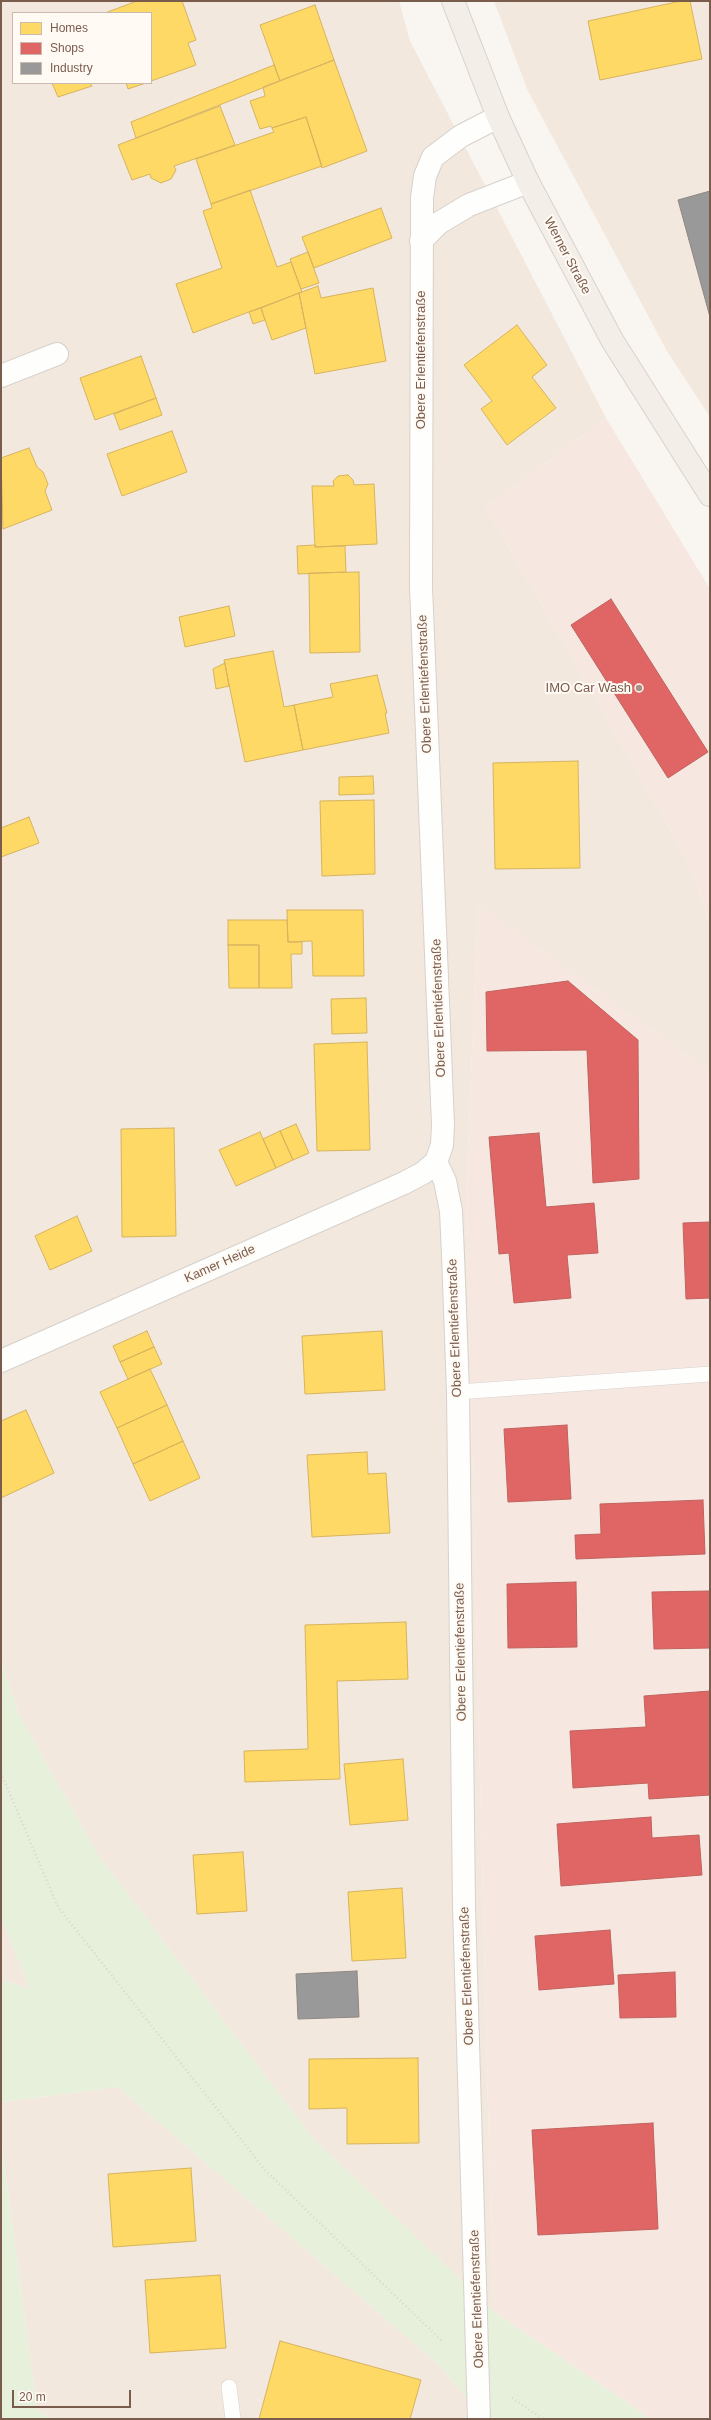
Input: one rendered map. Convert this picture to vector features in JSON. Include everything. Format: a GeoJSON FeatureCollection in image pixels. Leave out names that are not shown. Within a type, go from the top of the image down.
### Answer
{"type":"FeatureCollection","features":[{"type":"Feature","properties":{"kind":"main road","name":"Werner Straße"},"geometry":{"type":"LineString","coordinates":[[453,1],[498,117],[528,182],[612,340],[710,495]]}},
{"type":"Feature","properties":{"kind":"street","name":"Obere Erlentiefenstraße"},"geometry":{"type":"LineString","coordinates":[[479,2419],[480,2377],[464,1906],[458,1392],[451,1211],[445,1181],[436,1162],[442,1145],[443,1125],[421,588],[421,240],[422,198],[425,176],[433,157],[461,136],[498,117]]}},
{"type":"Feature","properties":{"kind":"street"},"geometry":{"type":"LineString","coordinates":[[421,240],[439,223],[469,205],[528,182]]}},
{"type":"Feature","properties":{"kind":"street"},"geometry":{"type":"LineString","coordinates":[[1,376],[57,354]]}},
{"type":"Feature","properties":{"kind":"street","name":"Kamer Heide"},"geometry":{"type":"LineString","coordinates":[[1,1361],[404,1183],[423,1173],[436,1162]]}},
{"type":"Feature","properties":{"kind":"lane"},"geometry":{"type":"LineString","coordinates":[[458,1392],[710,1374]]}},
{"type":"Feature","properties":{"kind":"lane"},"geometry":{"type":"LineString","coordinates":[[229,2387],[233,2419]]}},
{"type":"Feature","properties":{"kind":"path"},"geometry":{"type":"LineString","coordinates":[[1,1773],[58,1907],[260,2164],[480,2377]]}},
{"type":"Feature","properties":{"kind":"shaded area"},"geometry":{"type":"Polygon","coordinates":[[[1,1],[399,1],[410,41],[606,418],[486,507],[688,861],[710,923],[710,1069],[708,1070],[478,905],[466,1199],[493,2311],[312,2137],[98,1855],[19,1715],[1,1660],[1,1]]]}},
{"type":"Feature","properties":{"kind":"shaded area"},"geometry":{"type":"Polygon","coordinates":[[[494,1],[710,1],[710,417],[667,351],[528,91],[494,1]]]}},
{"type":"Feature","properties":{"kind":"shaded area"},"geometry":{"type":"Polygon","coordinates":[[[606,418],[710,589],[710,923],[688,861],[486,507],[606,418]]]}},
{"type":"Feature","properties":{"kind":"shaded area"},"geometry":{"type":"Polygon","coordinates":[[[478,904],[708,1070],[710,1069],[710,2419],[651,2419],[493,2311],[466,1199],[478,904]]]}},
{"type":"Feature","properties":{"kind":"shaded area"},"geometry":{"type":"Polygon","coordinates":[[[1,1917],[30,1989],[1,1979],[1,1917]]]}},
{"type":"Feature","properties":{"kind":"shaded area"},"geometry":{"type":"Polygon","coordinates":[[[118,2087],[438,2364],[484,2419],[50,2419],[37,2410],[1,2140],[1,2102],[118,2087]]]}},
{"type":"Feature","properties":{"kind":"green space"},"geometry":{"type":"Polygon","coordinates":[[[1,1660],[19,1715],[98,1855],[312,2137],[493,2311],[651,2419],[484,2419],[438,2364],[118,2087],[1,2102],[1,1979],[30,1989],[1,1917],[1,1660]]]}},
{"type":"Feature","properties":{"kind":"green space"},"geometry":{"type":"Polygon","coordinates":[[[1,2140],[37,2410],[50,2419],[1,2419],[1,2140]]]}},
{"type":"Feature","properties":{"kind":"building: Homes"},"geometry":{"type":"Polygon","coordinates":[[[137,1],[182,1],[196,40],[188,43],[196,65],[152,81],[152,12],[108,12],[137,1]]]}},
{"type":"Feature","properties":{"kind":"building: Homes"},"geometry":{"type":"Polygon","coordinates":[[[681,1],[690,1],[702,59],[600,80],[588,21],[681,1]]]}},
{"type":"Feature","properties":{"kind":"building: Homes"},"geometry":{"type":"Polygon","coordinates":[[[315,5],[334,60],[280,81],[260,25],[315,5]]]}},
{"type":"Feature","properties":{"kind":"building: Homes"},"geometry":{"type":"Polygon","coordinates":[[[334,60],[367,151],[322,168],[306,117],[272,128],[271,126],[260,129],[250,101],[265,96],[263,87],[334,60]]]}},
{"type":"Feature","properties":{"kind":"building: Homes"},"geometry":{"type":"Polygon","coordinates":[[[274,65],[280,81],[136,138],[131,122],[274,65]]]}},
{"type":"Feature","properties":{"kind":"building: Homes"},"geometry":{"type":"Polygon","coordinates":[[[52,84],[91,84],[92,86],[58,97],[52,84]]]}},
{"type":"Feature","properties":{"kind":"building: Homes"},"geometry":{"type":"Polygon","coordinates":[[[126,84],[143,84],[128,89],[126,84]]]}},
{"type":"Feature","properties":{"kind":"building: Homes"},"geometry":{"type":"Polygon","coordinates":[[[220,106],[235,145],[174,166],[176,170],[171,179],[161,183],[151,178],[150,174],[132,180],[118,145],[220,106]]]}},
{"type":"Feature","properties":{"kind":"building: Homes"},"geometry":{"type":"Polygon","coordinates":[[[306,117],[322,166],[211,204],[196,159],[274,132],[272,128],[306,117]]]}},
{"type":"Feature","properties":{"kind":"building: Homes"},"geometry":{"type":"Polygon","coordinates":[[[250,190],[277,267],[291,262],[302,292],[193,333],[176,284],[222,268],[203,211],[212,208],[211,204],[250,190]]]}},
{"type":"Feature","properties":{"kind":"building: Homes"},"geometry":{"type":"Polygon","coordinates":[[[381,208],[392,238],[314,268],[302,237],[381,208]]]}},
{"type":"Feature","properties":{"kind":"building: Homes"},"geometry":{"type":"Polygon","coordinates":[[[308,252],[319,283],[301,289],[290,259],[308,252]]]}},
{"type":"Feature","properties":{"kind":"building: Homes"},"geometry":{"type":"Polygon","coordinates":[[[318,286],[321,298],[373,288],[386,361],[315,374],[299,293],[318,286]]]}},
{"type":"Feature","properties":{"kind":"building: Homes"},"geometry":{"type":"Polygon","coordinates":[[[299,293],[306,328],[272,340],[261,308],[299,293]]]}},
{"type":"Feature","properties":{"kind":"building: Homes"},"geometry":{"type":"Polygon","coordinates":[[[261,308],[265,320],[253,324],[249,312],[261,308]]]}},
{"type":"Feature","properties":{"kind":"building: Homes"},"geometry":{"type":"Polygon","coordinates":[[[517,325],[547,365],[532,377],[556,408],[507,445],[481,409],[492,401],[464,365],[517,325]]]}},
{"type":"Feature","properties":{"kind":"building: Homes"},"geometry":{"type":"Polygon","coordinates":[[[141,356],[156,398],[95,420],[80,378],[141,356]]]}},
{"type":"Feature","properties":{"kind":"building: Homes"},"geometry":{"type":"Polygon","coordinates":[[[156,398],[162,415],[120,430],[114,414],[156,398]]]}},
{"type":"Feature","properties":{"kind":"building: Homes"},"geometry":{"type":"Polygon","coordinates":[[[172,431],[187,472],[122,496],[107,454],[172,431]]]}},
{"type":"Feature","properties":{"kind":"building: Homes"},"geometry":{"type":"Polygon","coordinates":[[[29,448],[37,467],[43,472],[48,484],[45,491],[52,510],[3,529],[1,458],[29,448]]]}},
{"type":"Feature","properties":{"kind":"building: Homes"},"geometry":{"type":"Polygon","coordinates":[[[348,475],[353,480],[354,485],[374,484],[377,544],[315,547],[312,486],[334,486],[333,481],[338,476],[348,475]]]}},
{"type":"Feature","properties":{"kind":"building: Homes"},"geometry":{"type":"Polygon","coordinates":[[[315,545],[315,547],[345,546],[346,572],[298,574],[297,546],[315,545]]]}},
{"type":"Feature","properties":{"kind":"building: Homes"},"geometry":{"type":"Polygon","coordinates":[[[359,572],[360,652],[310,653],[309,573],[359,572]]]}},
{"type":"Feature","properties":{"kind":"building: Homes"},"geometry":{"type":"Polygon","coordinates":[[[229,606],[235,636],[185,647],[179,617],[229,606]]]}},
{"type":"Feature","properties":{"kind":"building: Homes"},"geometry":{"type":"Polygon","coordinates":[[[273,651],[284,707],[294,705],[303,750],[245,762],[224,660],[273,651]]]}},
{"type":"Feature","properties":{"kind":"building: Homes"},"geometry":{"type":"Polygon","coordinates":[[[225,663],[229,686],[216,689],[213,669],[225,663]]]}},
{"type":"Feature","properties":{"kind":"building: Homes"},"geometry":{"type":"Polygon","coordinates":[[[377,675],[387,713],[385,713],[389,733],[303,750],[294,705],[333,697],[330,684],[377,675]]]}},
{"type":"Feature","properties":{"kind":"building: Homes"},"geometry":{"type":"Polygon","coordinates":[[[578,761],[580,868],[495,869],[493,763],[578,761]]]}},
{"type":"Feature","properties":{"kind":"building: Homes"},"geometry":{"type":"Polygon","coordinates":[[[373,776],[374,794],[339,795],[339,777],[373,776]]]}},
{"type":"Feature","properties":{"kind":"building: Homes"},"geometry":{"type":"Polygon","coordinates":[[[374,800],[375,874],[322,876],[320,801],[374,800]]]}},
{"type":"Feature","properties":{"kind":"building: Homes"},"geometry":{"type":"Polygon","coordinates":[[[29,817],[39,843],[1,857],[1,828],[29,817]]]}},
{"type":"Feature","properties":{"kind":"building: Homes"},"geometry":{"type":"Polygon","coordinates":[[[287,910],[363,910],[364,976],[313,976],[312,941],[288,942],[287,910]]]}},
{"type":"Feature","properties":{"kind":"building: Homes"},"geometry":{"type":"Polygon","coordinates":[[[228,920],[287,920],[288,942],[302,942],[302,954],[291,954],[292,988],[259,988],[259,945],[228,945],[228,920]]]}},
{"type":"Feature","properties":{"kind":"building: Homes"},"geometry":{"type":"Polygon","coordinates":[[[228,945],[259,945],[259,988],[229,988],[228,945]]]}},
{"type":"Feature","properties":{"kind":"building: Homes"},"geometry":{"type":"Polygon","coordinates":[[[366,998],[367,1033],[332,1034],[331,999],[366,998]]]}},
{"type":"Feature","properties":{"kind":"building: Homes"},"geometry":{"type":"Polygon","coordinates":[[[367,1042],[370,1150],[317,1151],[314,1044],[367,1042]]]}},
{"type":"Feature","properties":{"kind":"building: Homes"},"geometry":{"type":"Polygon","coordinates":[[[296,1124],[309,1153],[293,1160],[280,1131],[296,1124]]]}},
{"type":"Feature","properties":{"kind":"building: Homes"},"geometry":{"type":"Polygon","coordinates":[[[174,1128],[176,1236],[122,1237],[121,1129],[174,1128]]]}},
{"type":"Feature","properties":{"kind":"building: Homes"},"geometry":{"type":"Polygon","coordinates":[[[280,1131],[293,1160],[276,1168],[263,1139],[280,1131]]]}},
{"type":"Feature","properties":{"kind":"building: Homes"},"geometry":{"type":"Polygon","coordinates":[[[260,1132],[276,1168],[236,1186],[219,1150],[260,1132]]]}},
{"type":"Feature","properties":{"kind":"building: Homes"},"geometry":{"type":"Polygon","coordinates":[[[77,1216],[92,1251],[50,1270],[35,1236],[77,1216]]]}},
{"type":"Feature","properties":{"kind":"building: Homes"},"geometry":{"type":"Polygon","coordinates":[[[147,1331],[154,1347],[120,1362],[113,1346],[147,1331]]]}},
{"type":"Feature","properties":{"kind":"building: Homes"},"geometry":{"type":"Polygon","coordinates":[[[382,1331],[385,1390],[305,1394],[302,1336],[382,1331]]]}},
{"type":"Feature","properties":{"kind":"building: Homes"},"geometry":{"type":"Polygon","coordinates":[[[154,1347],[162,1364],[128,1379],[120,1362],[154,1347]]]}},
{"type":"Feature","properties":{"kind":"building: Homes"},"geometry":{"type":"Polygon","coordinates":[[[150,1369],[167,1405],[117,1428],[100,1392],[150,1369]]]}},
{"type":"Feature","properties":{"kind":"building: Homes"},"geometry":{"type":"Polygon","coordinates":[[[167,1405],[183,1441],[133,1464],[117,1428],[167,1405]]]}},
{"type":"Feature","properties":{"kind":"building: Homes"},"geometry":{"type":"Polygon","coordinates":[[[26,1410],[54,1473],[1,1498],[1,1421],[26,1410]]]}},
{"type":"Feature","properties":{"kind":"building: Homes"},"geometry":{"type":"Polygon","coordinates":[[[183,1441],[200,1478],[150,1501],[133,1464],[183,1441]]]}},
{"type":"Feature","properties":{"kind":"building: Homes"},"geometry":{"type":"Polygon","coordinates":[[[367,1452],[368,1474],[386,1473],[390,1533],[312,1537],[307,1455],[367,1452]]]}},
{"type":"Feature","properties":{"kind":"building: Homes"},"geometry":{"type":"Polygon","coordinates":[[[406,1622],[408,1679],[337,1681],[340,1779],[245,1782],[244,1751],[308,1749],[305,1625],[406,1622]]]}},
{"type":"Feature","properties":{"kind":"building: Homes"},"geometry":{"type":"Polygon","coordinates":[[[403,1759],[408,1820],[350,1825],[344,1764],[403,1759]]]}},
{"type":"Feature","properties":{"kind":"building: Homes"},"geometry":{"type":"Polygon","coordinates":[[[243,1852],[247,1911],[197,1914],[193,1855],[243,1852]]]}},
{"type":"Feature","properties":{"kind":"building: Homes"},"geometry":{"type":"Polygon","coordinates":[[[402,1888],[406,1958],[352,1961],[348,1892],[402,1888]]]}},
{"type":"Feature","properties":{"kind":"building: Homes"},"geometry":{"type":"Polygon","coordinates":[[[418,2058],[419,2143],[347,2144],[347,2108],[309,2109],[309,2059],[418,2058]]]}},
{"type":"Feature","properties":{"kind":"building: Homes"},"geometry":{"type":"Polygon","coordinates":[[[191,2168],[196,2241],[113,2247],[108,2174],[191,2168]]]}},
{"type":"Feature","properties":{"kind":"building: Homes"},"geometry":{"type":"Polygon","coordinates":[[[220,2275],[226,2348],[150,2353],[145,2280],[220,2275]]]}},
{"type":"Feature","properties":{"kind":"building: Homes"},"geometry":{"type":"Polygon","coordinates":[[[280,2341],[421,2380],[410,2419],[259,2419],[280,2341]]]}},
{"type":"Feature","properties":{"kind":"building: Shops","name":"IMO Car Wash"},"geometry":{"type":"Polygon","coordinates":[[[611,599],[708,752],[668,778],[571,625],[611,599]]]}},
{"type":"Feature","properties":{"kind":"building: Shops"},"geometry":{"type":"Polygon","coordinates":[[[568,981],[638,1040],[639,1179],[593,1183],[587,1050],[487,1051],[486,992],[568,981]]]}},
{"type":"Feature","properties":{"kind":"building: Shops"},"geometry":{"type":"Polygon","coordinates":[[[539,1133],[546,1207],[594,1203],[598,1253],[567,1255],[571,1298],[514,1303],[509,1253],[499,1254],[489,1137],[539,1133]]]}},
{"type":"Feature","properties":{"kind":"building: Shops"},"geometry":{"type":"Polygon","coordinates":[[[710,1222],[710,1298],[686,1299],[683,1223],[710,1222]]]}},
{"type":"Feature","properties":{"kind":"building: Shops"},"geometry":{"type":"Polygon","coordinates":[[[567,1425],[571,1499],[508,1502],[504,1429],[567,1425]]]}},
{"type":"Feature","properties":{"kind":"building: Shops"},"geometry":{"type":"Polygon","coordinates":[[[703,1500],[705,1554],[576,1559],[575,1535],[601,1534],[600,1504],[703,1500]]]}},
{"type":"Feature","properties":{"kind":"building: Shops"},"geometry":{"type":"Polygon","coordinates":[[[576,1582],[577,1647],[508,1648],[507,1584],[576,1582]]]}},
{"type":"Feature","properties":{"kind":"building: Shops"},"geometry":{"type":"Polygon","coordinates":[[[710,1591],[710,1648],[654,1649],[652,1592],[710,1591]]]}},
{"type":"Feature","properties":{"kind":"building: Shops"},"geometry":{"type":"Polygon","coordinates":[[[710,1691],[710,1795],[649,1799],[648,1783],[573,1788],[570,1731],[646,1727],[644,1696],[710,1691]]]}},
{"type":"Feature","properties":{"kind":"building: Shops"},"geometry":{"type":"Polygon","coordinates":[[[651,1817],[652,1838],[699,1835],[702,1875],[561,1886],[557,1824],[651,1817]]]}},
{"type":"Feature","properties":{"kind":"building: Shops"},"geometry":{"type":"Polygon","coordinates":[[[610,1930],[614,1984],[539,1990],[535,1936],[610,1930]]]}},
{"type":"Feature","properties":{"kind":"building: Shops"},"geometry":{"type":"Polygon","coordinates":[[[675,1972],[676,2017],[620,2018],[618,1975],[675,1972]]]}},
{"type":"Feature","properties":{"kind":"building: Shops"},"geometry":{"type":"Polygon","coordinates":[[[653,2123],[658,2229],[538,2235],[532,2130],[653,2123]]]}},
{"type":"Feature","properties":{"kind":"building: Industry"},"geometry":{"type":"Polygon","coordinates":[[[710,191],[710,317],[678,200],[710,191]]]}},
{"type":"Feature","properties":{"kind":"building: Industry"},"geometry":{"type":"Polygon","coordinates":[[[357,1971],[359,2017],[298,2019],[296,1974],[357,1971]]]}},
{"type":"Feature","properties":{"kind":"place","name":"IMO Car Wash"},"geometry":{"type":"Point","coordinates":[639,688]}}]}
